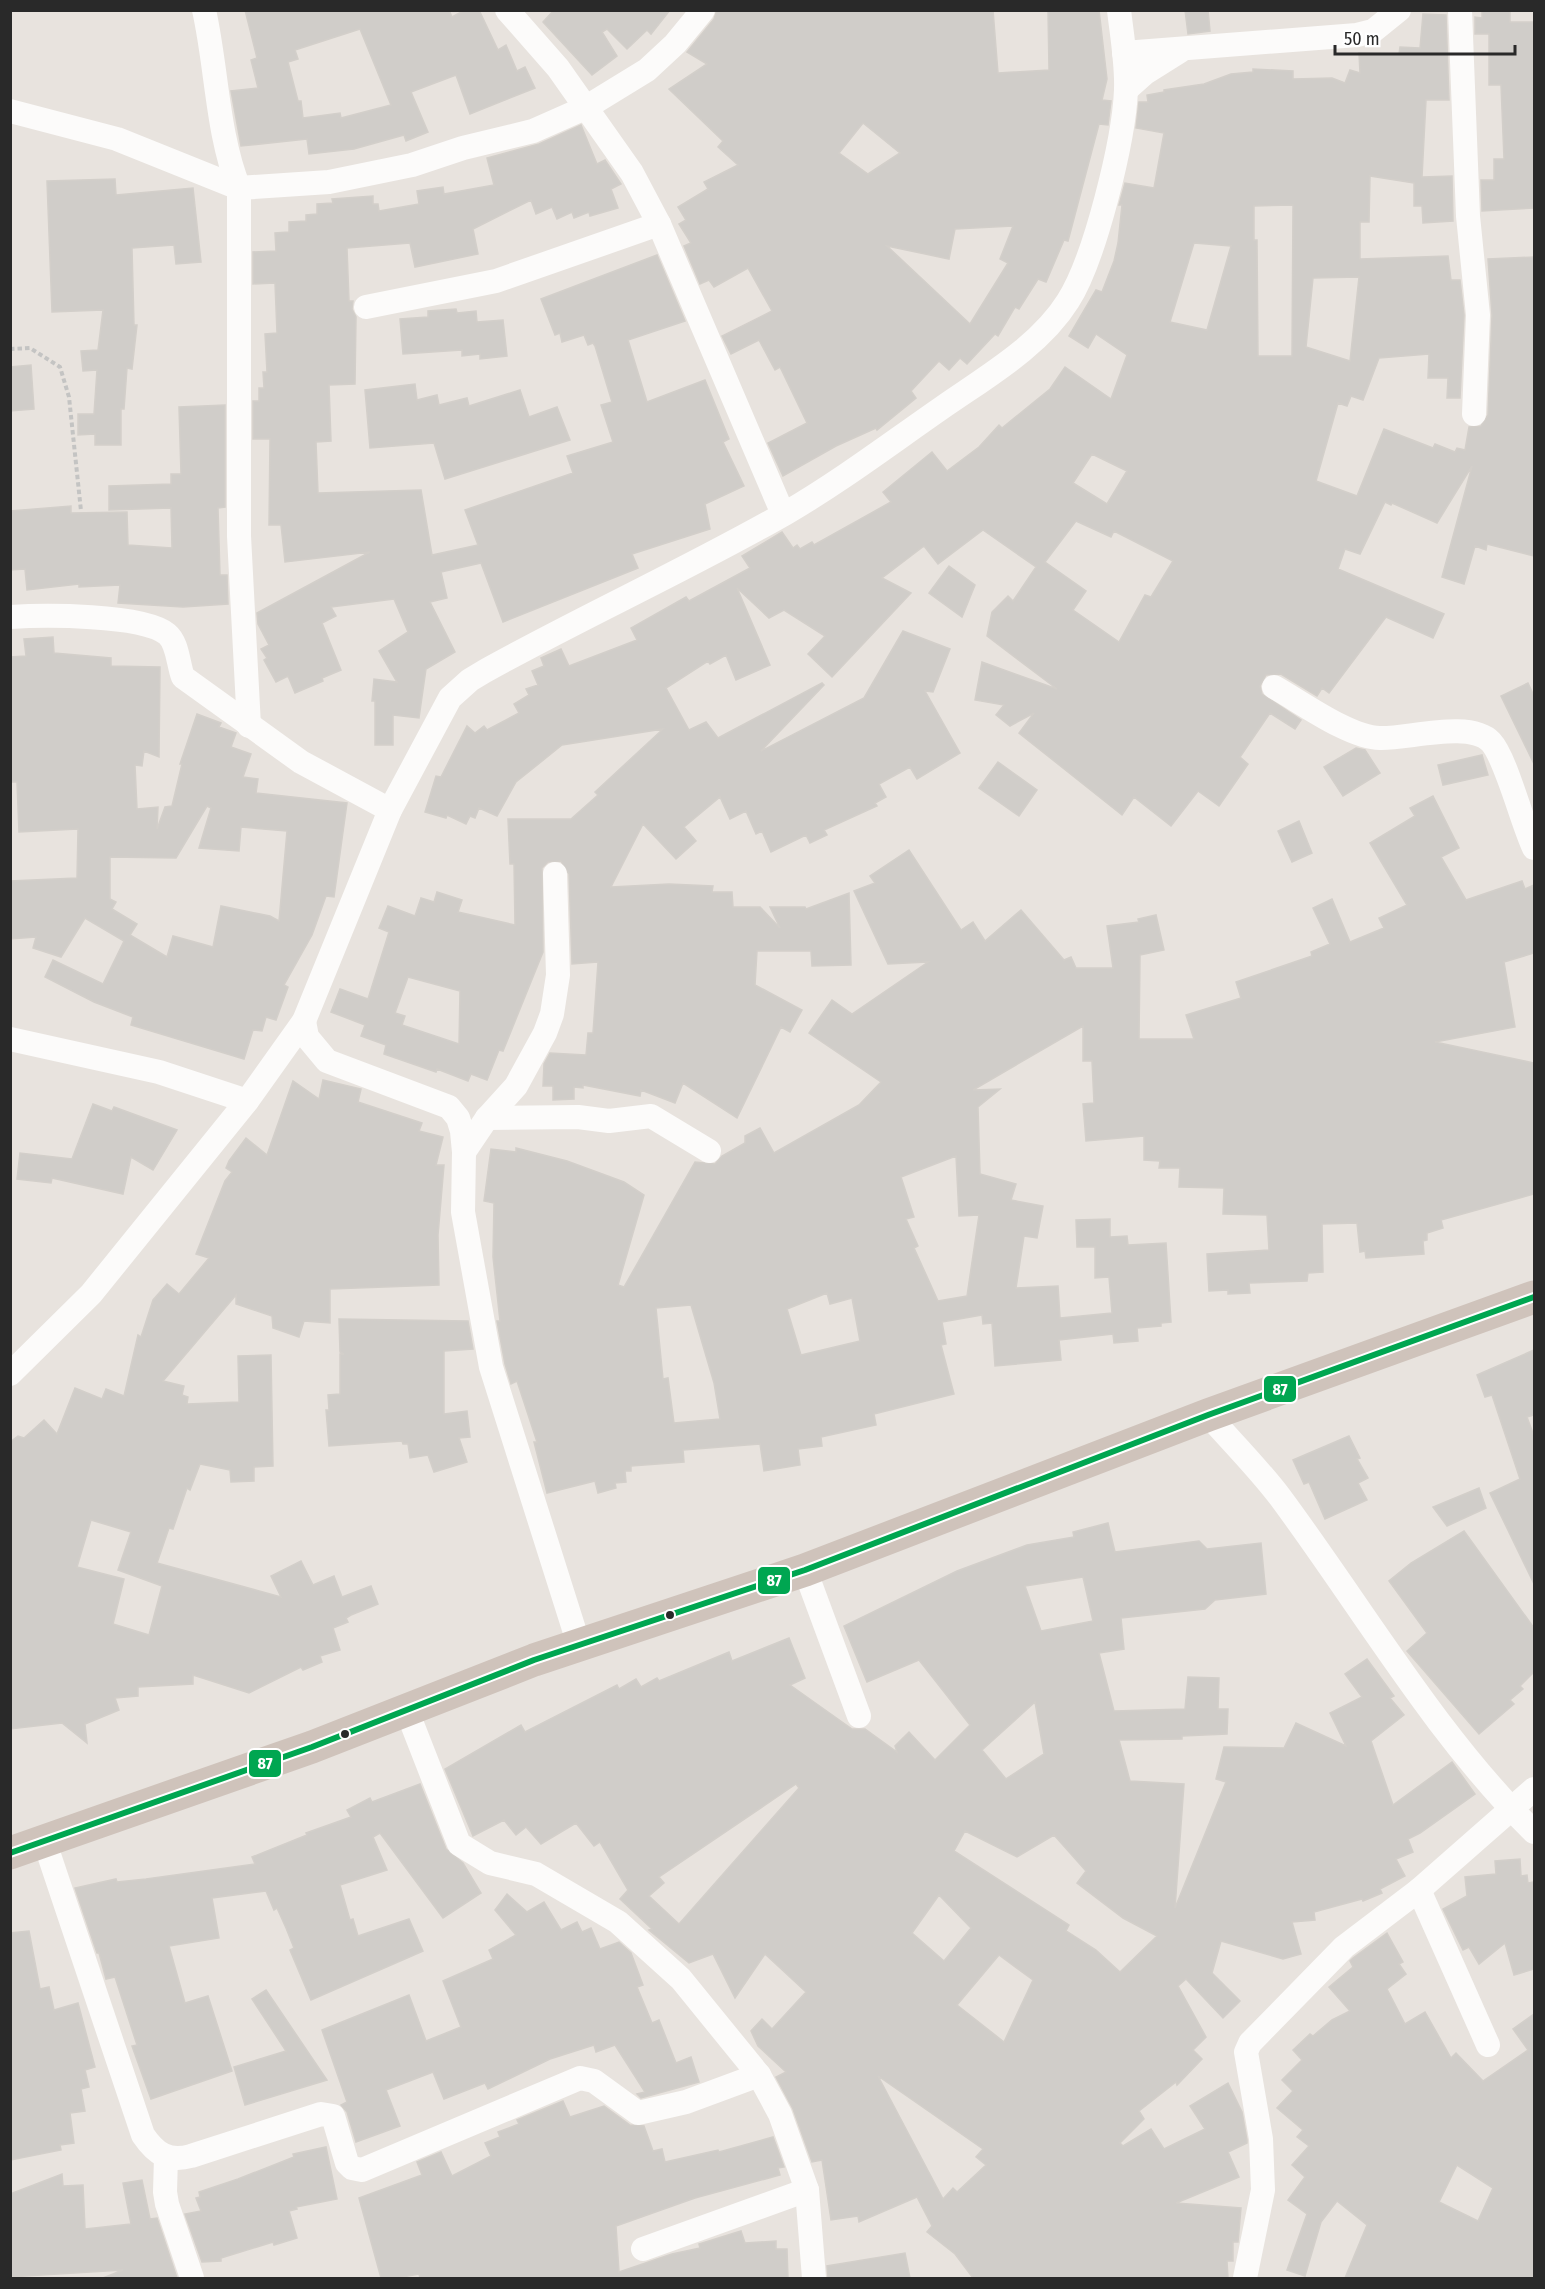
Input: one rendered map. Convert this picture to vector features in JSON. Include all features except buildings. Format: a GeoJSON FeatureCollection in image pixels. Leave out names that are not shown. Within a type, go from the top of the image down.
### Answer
{"type":"FeatureCollection","features":[{"type":"Feature","properties":{"kind":"highway"},"geometry":{"type":"LineString","coordinates":[[10,1853],[407,1711],[534,1660],[805,1570],[1208,1415],[1534,1297]]}},
{"type":"Feature","properties":{"kind":"street"},"geometry":{"type":"LineString","coordinates":[[204,10],[216,74],[226,154],[239,188],[239,536],[249,726]]}},
{"type":"Feature","properties":{"kind":"street"},"geometry":{"type":"LineString","coordinates":[[507,10],[558,68],[632,174],[659,224],[783,514]]}},
{"type":"Feature","properties":{"kind":"street"},"geometry":{"type":"LineString","coordinates":[[10,111],[117,139],[239,188],[329,182],[412,165],[463,148],[533,131],[585,108],[647,70],[675,44],[704,10]]}},
{"type":"Feature","properties":{"kind":"street"},"geometry":{"type":"LineString","coordinates":[[10,1374],[92,1294],[248,1101],[304,1021],[390,810],[450,698],[470,680],[783,514],[844,478],[982,380],[1038,336],[1056,318],[1076,286],[1085,262],[1116,155],[1126,90],[1119,10]]}},
{"type":"Feature","properties":{"kind":"street"},"geometry":{"type":"LineString","coordinates":[[1124,53],[1357,35],[1373,31],[1399,10]]}},
{"type":"Feature","properties":{"kind":"street"},"geometry":{"type":"LineString","coordinates":[[1460,10],[1468,216],[1478,315],[1474,414]]}},
{"type":"Feature","properties":{"kind":"street"},"geometry":{"type":"LineString","coordinates":[[1126,90],[1145,73],[1183,49]]}},
{"type":"Feature","properties":{"kind":"street"},"geometry":{"type":"LineString","coordinates":[[366,307],[496,281],[659,224]]}},
{"type":"Feature","properties":{"kind":"street"},"geometry":{"type":"LineString","coordinates":[[10,617],[85,617],[136,623],[167,634],[175,644],[177,661],[183,677],[301,762],[390,810]]}},
{"type":"Feature","properties":{"kind":"street"},"geometry":{"type":"LineString","coordinates":[[1274,687],[1356,735],[1378,738],[1448,732],[1481,734],[1492,743],[1534,848]]}},
{"type":"Feature","properties":{"kind":"street"},"geometry":{"type":"LineString","coordinates":[[464,1152],[487,1118],[516,1086],[545,1033],[552,1014],[558,975],[555,874]]}},
{"type":"Feature","properties":{"kind":"street"},"geometry":{"type":"LineString","coordinates":[[304,1021],[307,1036],[327,1061],[449,1107],[458,1118],[464,1152],[463,1212],[490,1367],[579,1645]]}},
{"type":"Feature","properties":{"kind":"street"},"geometry":{"type":"LineString","coordinates":[[10,1039],[159,1072],[248,1101]]}},
{"type":"Feature","properties":{"kind":"street"},"geometry":{"type":"LineString","coordinates":[[487,1118],[578,1117],[609,1121],[651,1116],[709,1151]]}},
{"type":"Feature","properties":{"kind":"street"},"geometry":{"type":"LineString","coordinates":[[1208,1415],[1278,1496],[1446,1729],[1511,1809],[1534,1832]]}},
{"type":"Feature","properties":{"kind":"street"},"geometry":{"type":"LineString","coordinates":[[805,1570],[860,1716]]}},
{"type":"Feature","properties":{"kind":"street"},"geometry":{"type":"LineString","coordinates":[[407,1711],[459,1844],[490,1863],[536,1874],[618,1922],[681,1979],[759,2075],[780,2114],[807,2190],[814,2278]]}},
{"type":"Feature","properties":{"kind":"street"},"geometry":{"type":"LineString","coordinates":[[1245,2278],[1263,2190],[1261,2139],[1246,2052],[1250,2043],[1344,1947],[1419,1890],[1534,1789]]}},
{"type":"Feature","properties":{"kind":"street"},"geometry":{"type":"LineString","coordinates":[[44,1840],[143,2135],[155,2152],[166,2157],[180,2159],[321,2114],[328,2114],[333,2116],[347,2163],[352,2168],[362,2170],[580,2078],[594,2081],[638,2113],[686,2102],[759,2075]]}},
{"type":"Feature","properties":{"kind":"street"},"geometry":{"type":"LineString","coordinates":[[1419,1890],[1488,2045]]}},
{"type":"Feature","properties":{"kind":"street"},"geometry":{"type":"LineString","coordinates":[[166,2157],[166,2198],[192,2278]]}},
{"type":"Feature","properties":{"kind":"street"},"geometry":{"type":"LineString","coordinates":[[643,2249],[807,2190]]}},
{"type":"Feature","properties":{"kind":"path"},"geometry":{"type":"LineString","coordinates":[[10,349],[30,348],[60,367],[69,397],[81,511]]}},
{"type":"Feature","properties":{"kind":"transit line","name":"87"},"geometry":{"type":"LineString","coordinates":[[10,1853],[312,1747],[534,1660],[805,1570],[1208,1415],[1534,1297]]}}]}
